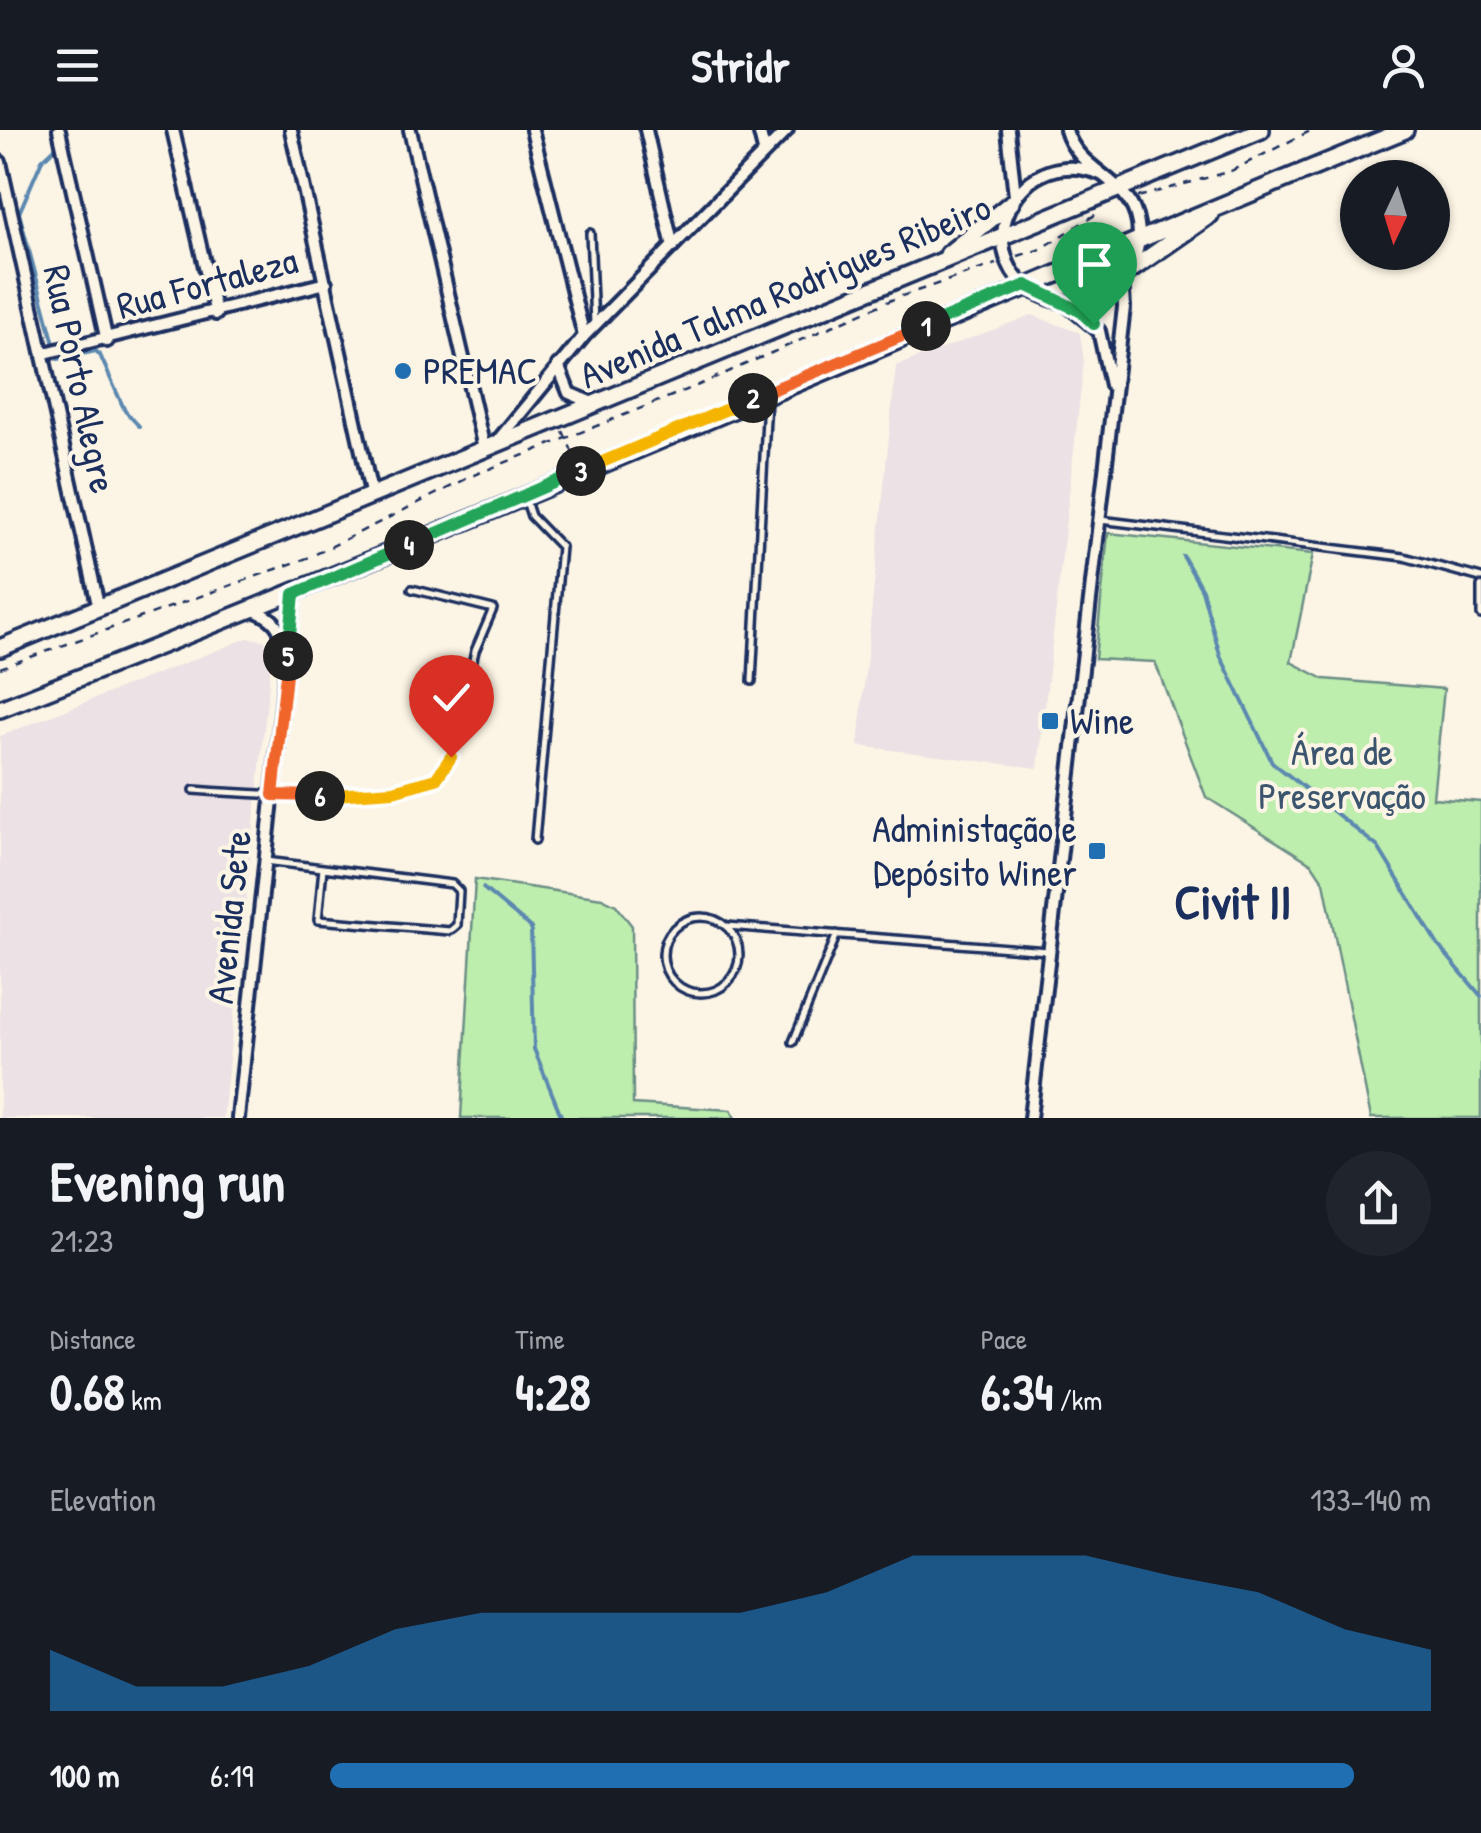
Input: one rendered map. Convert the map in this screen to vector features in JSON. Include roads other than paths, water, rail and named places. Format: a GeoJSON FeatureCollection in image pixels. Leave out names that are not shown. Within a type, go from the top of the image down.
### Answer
{"type":"FeatureCollection","features":[{"type":"Feature","properties":{"kind":"main road","name":"Avenida Talma Rodrigues Ribeiro"},"geometry":{"type":"LineString","coordinates":[[0,648],[1003,235],[1125,194],[1261,130]]}},
{"type":"Feature","properties":{"kind":"main road"},"geometry":{"type":"LineString","coordinates":[[0,710],[294,594],[768,392],[1405,130]]}},
{"type":"Feature","properties":{"kind":"main road"},"geometry":{"type":"LineString","coordinates":[[940,261],[1013,200]]}},
{"type":"Feature","properties":{"kind":"main road"},"geometry":{"type":"LineString","coordinates":[[1125,276],[1224,204]]}},
{"type":"Feature","properties":{"kind":"street"},"geometry":{"type":"LineString","coordinates":[[59,130],[107,340]]}},
{"type":"Feature","properties":{"kind":"street"},"geometry":{"type":"LineString","coordinates":[[174,130],[216,314]]}},
{"type":"Feature","properties":{"kind":"street"},"geometry":{"type":"LineString","coordinates":[[290,130],[372,498]]}},
{"type":"Feature","properties":{"kind":"street"},"geometry":{"type":"LineString","coordinates":[[410,130],[490,445]]}},
{"type":"Feature","properties":{"kind":"street"},"geometry":{"type":"LineString","coordinates":[[532,130],[584,336]]}},
{"type":"Feature","properties":{"kind":"street"},"geometry":{"type":"LineString","coordinates":[[646,130],[673,247]]}},
{"type":"Feature","properties":{"kind":"street"},"geometry":{"type":"LineString","coordinates":[[759,130],[764,150]]}},
{"type":"Feature","properties":{"kind":"street"},"geometry":{"type":"LineString","coordinates":[[490,445],[584,336],[788,130]]}},
{"type":"Feature","properties":{"kind":"street"},"geometry":{"type":"LineString","coordinates":[[1008,130],[1013,200],[1003,235],[1008,259],[1026,285],[1080,311],[1098,331],[1113,399]]}},
{"type":"Feature","properties":{"kind":"street"},"geometry":{"type":"LineString","coordinates":[[1030,1118],[1125,276],[1139,238],[1125,194],[1074,150],[1066,130]]}},
{"type":"Feature","properties":{"kind":"street","name":"Rua Porto Alegre"},"geometry":{"type":"LineString","coordinates":[[0,162],[99,609]]}},
{"type":"Feature","properties":{"kind":"street"},"geometry":{"type":"LineString","coordinates":[[1013,200],[1036,177],[1054,170],[1073,167],[1101,174]]}},
{"type":"Feature","properties":{"kind":"street"},"geometry":{"type":"LineString","coordinates":[[1056,301],[1086,301],[1125,276]]}},
{"type":"Feature","properties":{"kind":"street","name":"Rua Fortaleza"},"geometry":{"type":"LineString","coordinates":[[45,353],[326,284]]}},
{"type":"Feature","properties":{"kind":"street"},"geometry":{"type":"LineString","coordinates":[[558,365],[569,392],[596,404]]}},
{"type":"Feature","properties":{"kind":"street","name":"Avenida Sete"},"geometry":{"type":"LineString","coordinates":[[238,1118],[294,594]]}},
{"type":"Feature","properties":{"kind":"street","name":"Avenida Sete"},"geometry":{"type":"LineString","coordinates":[[252,610],[268,615],[282,630],[287,663]]}},
{"type":"Feature","properties":{"kind":"lane"},"geometry":{"type":"LineString","coordinates":[[590,233],[594,326]]}},
{"type":"Feature","properties":{"kind":"lane"},"geometry":{"type":"LineString","coordinates":[[752,681],[768,392]]}},
{"type":"Feature","properties":{"kind":"lane"},"geometry":{"type":"LineString","coordinates":[[524,495],[531,516],[560,547],[534,840]]}},
{"type":"Feature","properties":{"kind":"lane"},"geometry":{"type":"LineString","coordinates":[[1097,520],[1404,558],[1481,582],[1481,614]]}},
{"type":"Feature","properties":{"kind":"lane"},"geometry":{"type":"LineString","coordinates":[[194,790],[273,795],[393,791],[436,779],[451,757],[475,651],[494,609],[412,589]]}},
{"type":"Feature","properties":{"kind":"lane"},"geometry":{"type":"LineString","coordinates":[[266,861],[323,868],[452,884],[459,892],[457,925],[450,931],[318,920],[323,868]]}},
{"type":"Feature","properties":{"kind":"lane"},"geometry":{"type":"LineString","coordinates":[[726,926],[739,947],[740,960],[728,982],[706,993],[693,992],[672,979],[663,956],[664,944],[679,923],[704,916],[726,926],[1048,951]]}},
{"type":"Feature","properties":{"kind":"lane"},"geometry":{"type":"LineString","coordinates":[[793,1042],[837,934]]}},
{"type":"Feature","properties":{"kind":"waterway"},"geometry":{"type":"LineString","coordinates":[[19,213],[42,160],[58,145]]}},
{"type":"Feature","properties":{"kind":"waterway"},"geometry":{"type":"LineString","coordinates":[[19,213],[58,359],[96,351],[125,411],[139,426]]}},
{"type":"Feature","properties":{"kind":"waterway"},"geometry":{"type":"LineString","coordinates":[[1183,556],[1202,590],[1220,655],[1272,762],[1378,847],[1438,945],[1481,996]]}},
{"type":"Feature","properties":{"kind":"waterway"},"geometry":{"type":"LineString","coordinates":[[483,888],[531,928],[534,1049],[562,1118]]}},
{"type":"Feature","properties":{"kind":"place","name":"PREMAC"},"geometry":{"type":"Point","coordinates":[403,371]}},
{"type":"Feature","properties":{"kind":"place","name":"Wine"},"geometry":{"type":"Point","coordinates":[1050,721]}},
{"type":"Feature","properties":{"kind":"place","name":"Administação e Depósito Winer"},"geometry":{"type":"Point","coordinates":[1097,851]}},
{"type":"Feature","properties":{"kind":"district","name":"Civit II"},"geometry":{"type":"Point","coordinates":[1233,902]}},
{"type":"Feature","properties":{"kind":"park label","name":"Área de Preservação"},"geometry":{"type":"Point","coordinates":[1342,774]}}]}
